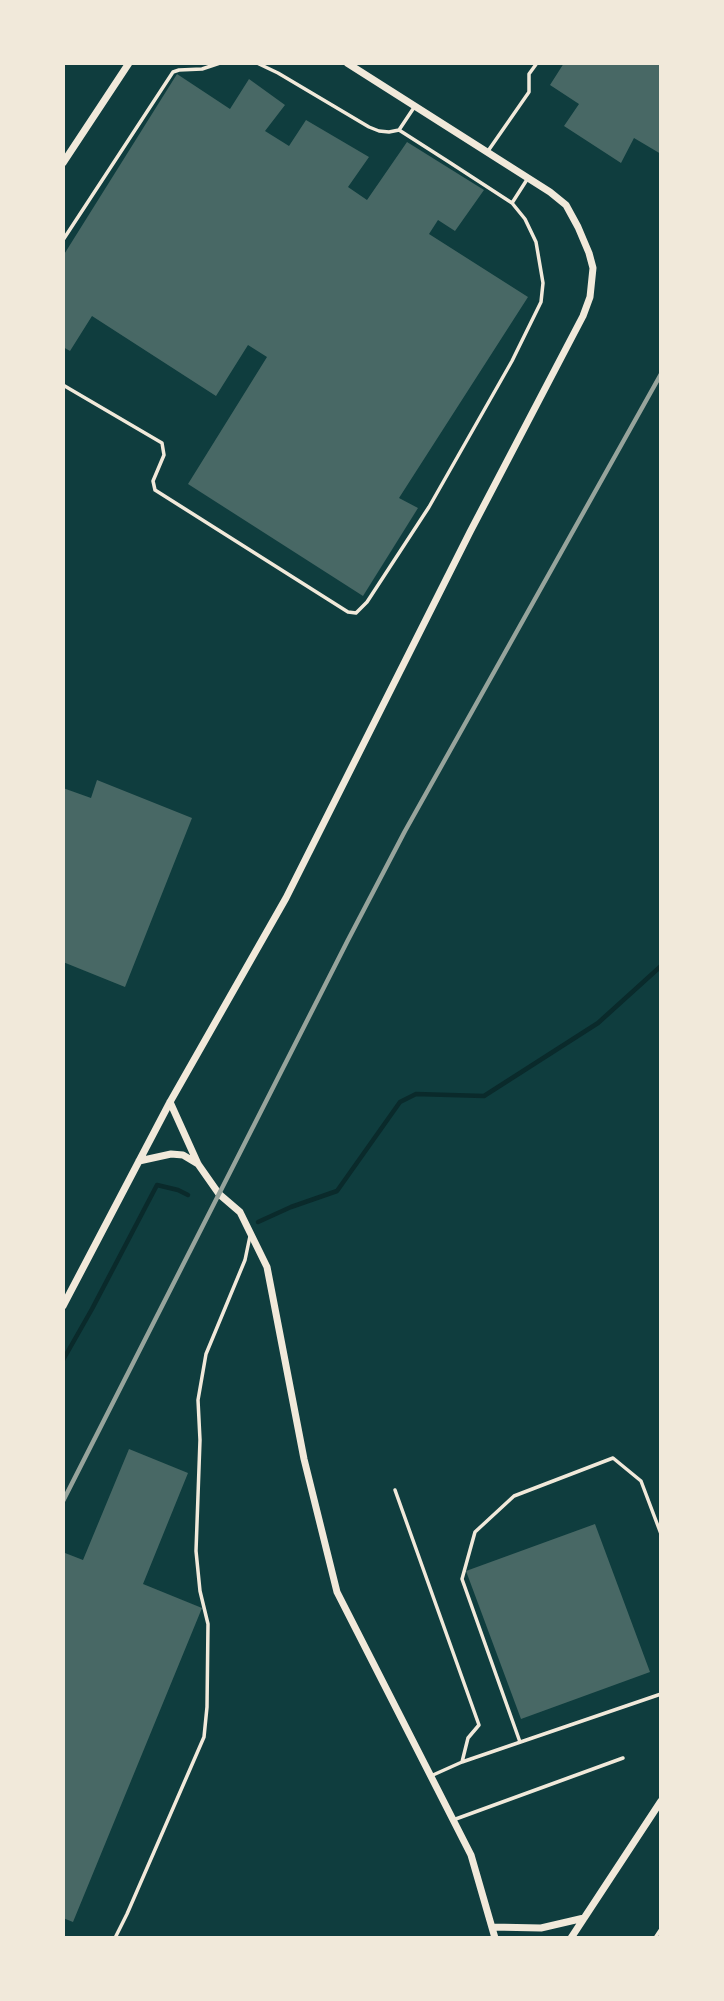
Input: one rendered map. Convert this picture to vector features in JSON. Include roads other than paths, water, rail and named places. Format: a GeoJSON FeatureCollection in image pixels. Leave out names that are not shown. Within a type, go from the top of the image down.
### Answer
{"type":"FeatureCollection","features":[{"type":"Feature","properties":{"kind":"street"},"geometry":{"type":"LineString","coordinates":[[63,163],[129,63]]}},
{"type":"Feature","properties":{"kind":"street"},"geometry":{"type":"LineString","coordinates":[[63,1306],[170,1102],[286,898],[470,532],[583,316],[590,297],[593,268],[589,253],[566,205],[347,63]]}},
{"type":"Feature","properties":{"kind":"street"},"geometry":{"type":"LineString","coordinates":[[170,1102],[198,1164],[219,1194],[240,1212],[267,1267],[304,1459],[337,1592],[471,1855],[495,1938]]}},
{"type":"Feature","properties":{"kind":"street"},"geometry":{"type":"LineString","coordinates":[[139,1161],[171,1154],[183,1155],[198,1164]]}},
{"type":"Feature","properties":{"kind":"street"},"geometry":{"type":"LineString","coordinates":[[571,1938],[661,1801]]}},
{"type":"Feature","properties":{"kind":"street"},"geometry":{"type":"LineString","coordinates":[[492,1927],[541,1928],[584,1917]]}},
{"type":"Feature","properties":{"kind":"lane"},"geometry":{"type":"LineString","coordinates":[[63,240],[173,72],[202,69],[220,63]]}},
{"type":"Feature","properties":{"kind":"lane"},"geometry":{"type":"LineString","coordinates":[[63,385],[162,443],[164,455],[153,481],[155,490],[348,612],[355,613],[367,602],[429,507],[512,361],[541,303],[543,283],[536,242],[525,219],[512,203],[399,130],[389,132],[369,127],[257,63]]}},
{"type":"Feature","properties":{"kind":"lane"},"geometry":{"type":"LineString","coordinates":[[487,152],[529,92],[529,74],[537,63]]}},
{"type":"Feature","properties":{"kind":"lane"},"geometry":{"type":"LineString","coordinates":[[399,130],[415,106]]}},
{"type":"Feature","properties":{"kind":"lane"},"geometry":{"type":"LineString","coordinates":[[512,203],[528,178]]}},
{"type":"Feature","properties":{"kind":"lane"},"geometry":{"type":"LineString","coordinates":[[115,1938],[204,1737],[208,1624],[200,1591],[196,1551],[200,1440],[198,1400],[206,1354],[245,1260],[251,1234]]}},
{"type":"Feature","properties":{"kind":"lane"},"geometry":{"type":"LineString","coordinates":[[520,1742],[462,1579],[475,1532],[514,1496],[613,1458],[641,1481],[661,1534]]}},
{"type":"Feature","properties":{"kind":"lane"},"geometry":{"type":"LineString","coordinates":[[395,1490],[479,1725],[468,1738],[462,1762]]}},
{"type":"Feature","properties":{"kind":"lane"},"geometry":{"type":"LineString","coordinates":[[431,1776],[462,1762],[661,1695]]}},
{"type":"Feature","properties":{"kind":"lane"},"geometry":{"type":"LineString","coordinates":[[453,1820],[623,1758]]}},
{"type":"Feature","properties":{"kind":"lane"},"geometry":{"type":"LineString","coordinates":[[655,1938],[661,1929]]}},
{"type":"Feature","properties":{"kind":"waterway"},"geometry":{"type":"LineString","coordinates":[[258,1222],[337,1191],[400,1102],[416,1094],[484,1096],[598,1023],[661,966]]}},
{"type":"Feature","properties":{"kind":"waterway"},"geometry":{"type":"LineString","coordinates":[[63,1360],[157,1185],[188,1195]]}},
{"type":"Feature","properties":{"kind":"railway"},"geometry":{"type":"LineString","coordinates":[[63,1501],[405,831],[661,374]]}}]}
